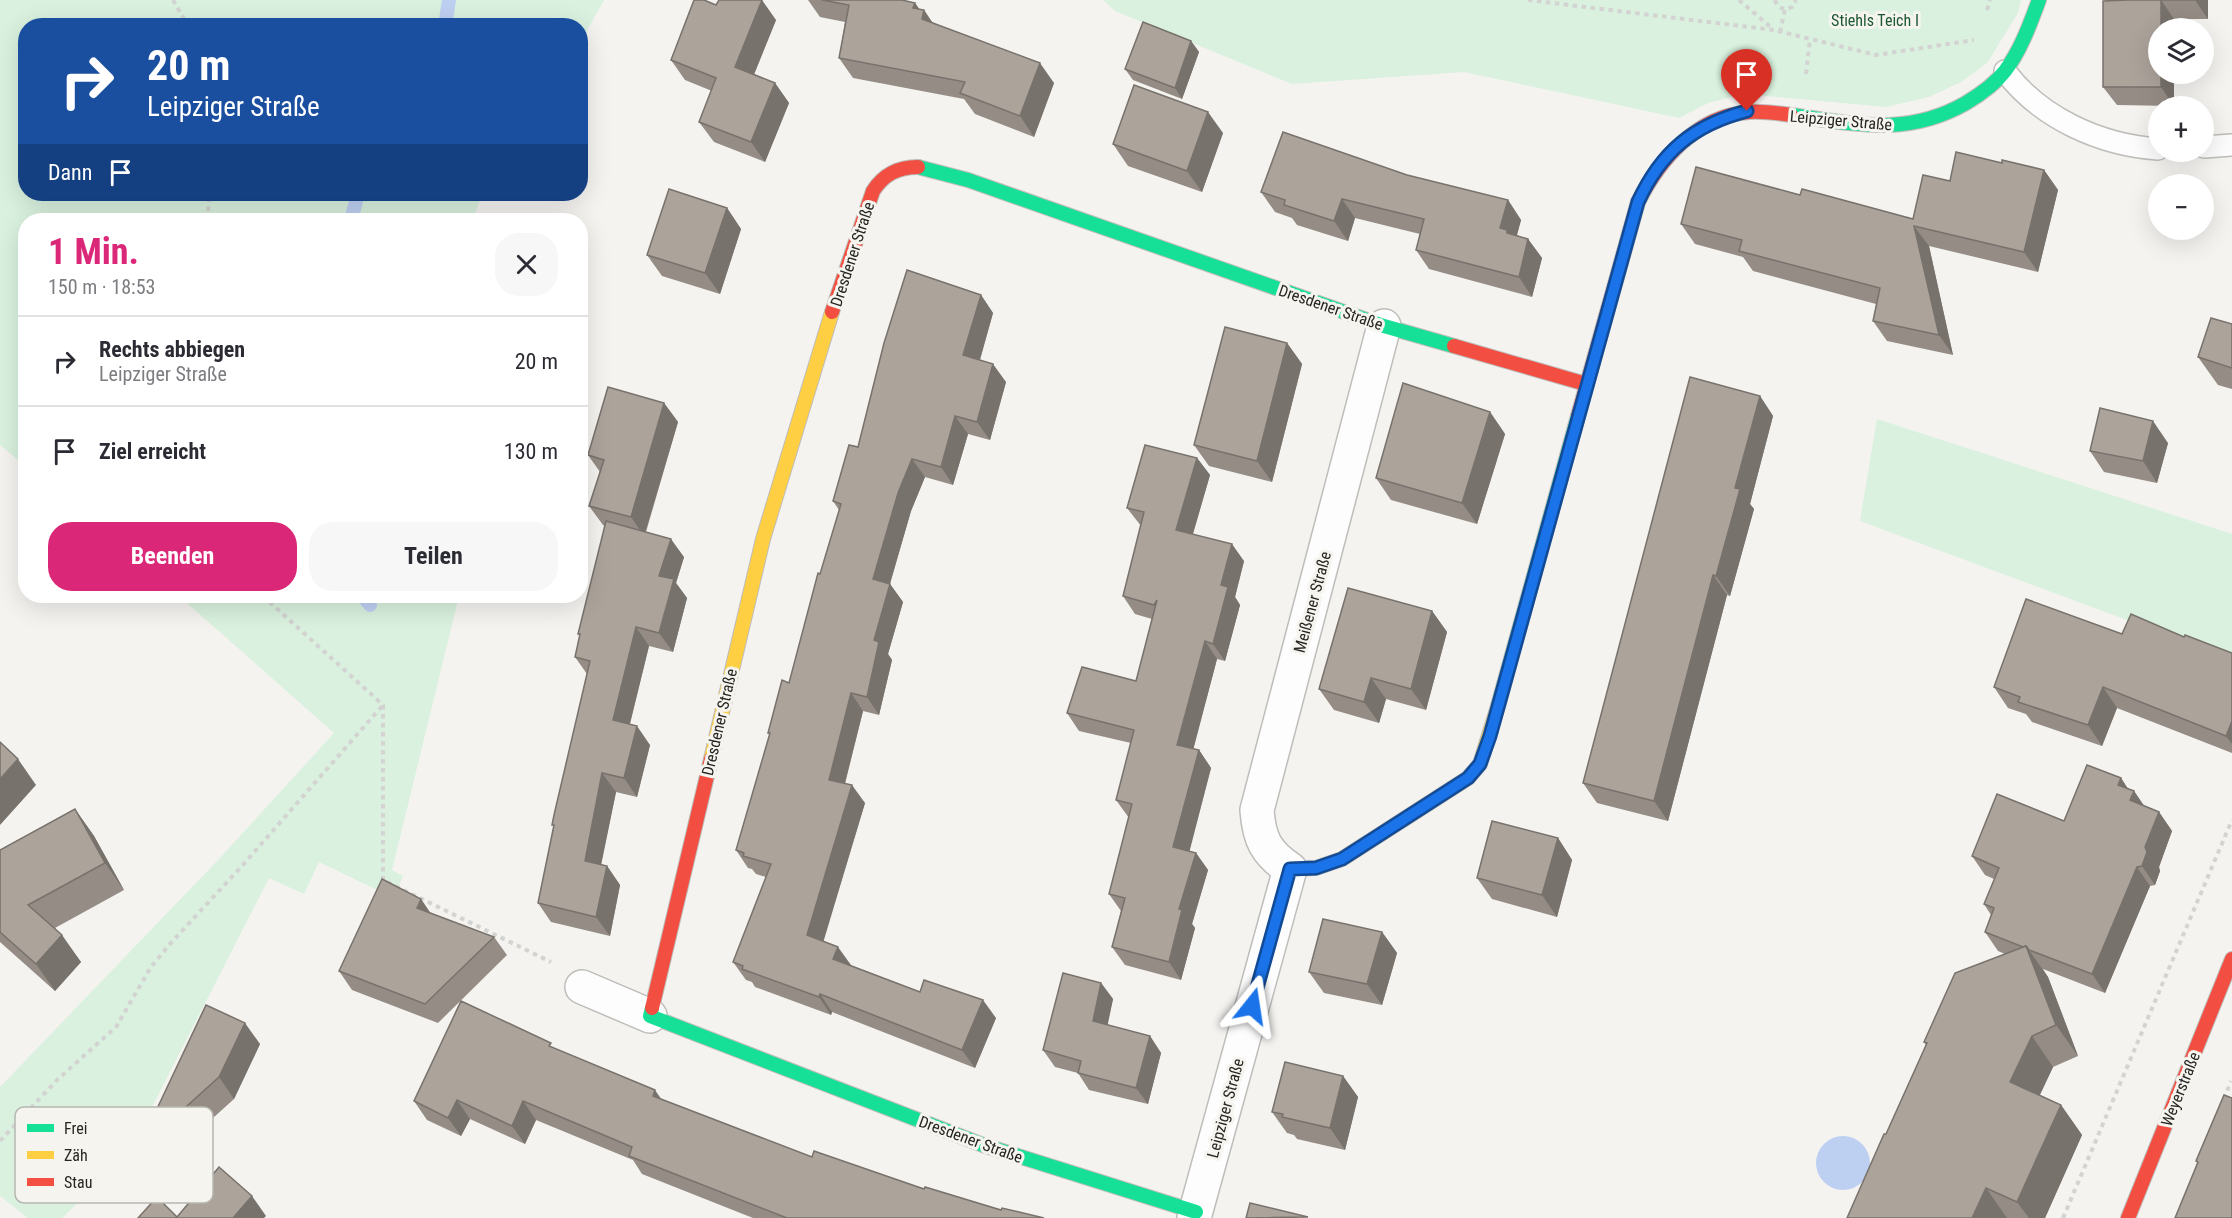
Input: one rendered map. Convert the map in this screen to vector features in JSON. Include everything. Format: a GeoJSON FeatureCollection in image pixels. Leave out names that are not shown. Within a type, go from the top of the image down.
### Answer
{"type":"FeatureCollection","features":[{"type":"Feature","properties":{"kind":"street","name":"Leipziger Straße"},"geometry":{"type":"LineString","coordinates":[[1195,1215],[1290,869],[1316,868],[1342,859],[1468,778],[1480,764],[1490,736],[1638,202],[1647,182],[1660,164],[1707,124],[1747,111],[1904,125],[1945,113],[1968,101],[2005,71],[2022,42],[2039,0]]}},
{"type":"Feature","properties":{"kind":"street","name":"Dresdener Straße"},"geometry":{"type":"LineString","coordinates":[[650,1016],[763,539],[808,388],[865,211],[876,186],[884,177],[896,170],[912,166],[946,174],[1384,326],[1586,384]]}},
{"type":"Feature","properties":{"kind":"street","name":"Meißener Straße"},"geometry":{"type":"LineString","coordinates":[[1290,869],[1276,860],[1267,847],[1259,832],[1257,810],[1384,326]]}},
{"type":"Feature","properties":{"kind":"street","name":"Weyerstraße"},"geometry":{"type":"LineString","coordinates":[[2128,1218],[2232,959]]}},
{"type":"Feature","properties":{"kind":"street","name":"Dresdener Straße"},"geometry":{"type":"LineString","coordinates":[[582,987],[650,1016],[983,1145],[1195,1215]]}},
{"type":"Feature","properties":{"kind":"lane"},"geometry":{"type":"LineString","coordinates":[[2005,71],[2018,89],[2036,105],[2061,120],[2119,144],[2148,147]]}},
{"type":"Feature","properties":{"kind":"lane"},"geometry":{"type":"LineString","coordinates":[[2214,146],[2232,145]]}},
{"type":"Feature","properties":{"kind":"path"},"geometry":{"type":"LineString","coordinates":[[173,0],[183,18]]}},
{"type":"Feature","properties":{"kind":"path"},"geometry":{"type":"LineString","coordinates":[[1528,0],[1774,30],[1876,55],[1979,39],[2005,71]]}},
{"type":"Feature","properties":{"kind":"path"},"geometry":{"type":"LineString","coordinates":[[1740,0],[1774,30]]}},
{"type":"Feature","properties":{"kind":"path"},"geometry":{"type":"LineString","coordinates":[[1775,0],[1779,7],[1785,9],[1792,7],[1796,0]]}},
{"type":"Feature","properties":{"kind":"path"},"geometry":{"type":"LineString","coordinates":[[1780,32],[1785,9]]}},
{"type":"Feature","properties":{"kind":"path"},"geometry":{"type":"LineString","coordinates":[[271,603],[383,705],[383,880],[554,963],[582,987]]}},
{"type":"Feature","properties":{"kind":"path"},"geometry":{"type":"LineString","coordinates":[[32,1107],[57,1080],[116,1027],[151,967],[168,945],[243,866],[383,705]]}},
{"type":"Feature","properties":{"kind":"path"},"geometry":{"type":"LineString","coordinates":[[2063,1218],[2232,820]]}},
{"type":"Feature","properties":{"kind":"path"},"geometry":{"type":"LineString","coordinates":[[2224,1100],[2232,1079]]}},
{"type":"Feature","properties":{"kind":"path"},"geometry":{"type":"LineString","coordinates":[[0,1141],[15,1125]]}},
{"type":"Feature","properties":{"kind":"green space"},"geometry":{"type":"Polygon","coordinates":[[[0,0],[604,0],[588,29],[588,18],[18,18],[18,201],[480,201],[475,213],[18,213],[18,460],[0,445],[0,0]]]}},
{"type":"Feature","properties":{"kind":"green space","name":"Stiehls Teich I"},"geometry":{"type":"Polygon","coordinates":[[[1103,0],[2021,0],[2018,13],[1987,63],[1961,82],[1929,97],[1886,107],[1744,94],[1708,103],[1679,118],[1464,72],[1292,84],[1115,11],[1103,0]]]}},
{"type":"Feature","properties":{"kind":"green space"},"geometry":{"type":"Polygon","coordinates":[[[1877,419],[2232,534],[2232,659],[1860,521],[1877,419]]]}},
{"type":"Feature","properties":{"kind":"green space"},"geometry":{"type":"Polygon","coordinates":[[[187,603],[457,603],[392,870],[403,876],[394,898],[319,862],[304,894],[269,878],[152,1107],[15,1107],[15,1203],[78,1203],[62,1218],[28,1218],[0,1196],[0,1087],[220,858],[334,733],[187,603]]]}},
{"type":"Feature","properties":{"kind":"water"},"geometry":{"type":"Polygon","coordinates":[[[1843,1136],[1853,1138],[1862,1144],[1868,1153],[1870,1163],[1868,1173],[1862,1182],[1853,1188],[1843,1190],[1833,1188],[1824,1182],[1818,1173],[1816,1163],[1818,1153],[1824,1144],[1833,1138],[1843,1136]]]}},
{"type":"Feature","properties":{"kind":"building"},"geometry":{"type":"Polygon","coordinates":[[[694,0],[704,0],[716,5],[719,0],[762,0],[735,67],[775,83],[751,142],[699,122],[716,78],[671,60],[694,0]]]}},
{"type":"Feature","properties":{"kind":"building"},"geometry":{"type":"Polygon","coordinates":[[[822,0],[902,0],[915,3],[913,8],[924,10],[922,19],[1040,63],[1020,116],[960,93],[965,82],[839,58],[849,5],[822,0]]]}},
{"type":"Feature","properties":{"kind":"building"},"geometry":{"type":"Polygon","coordinates":[[[2161,0],[2161,18],[2148,18],[2148,84],[2161,84],[2161,87],[2103,87],[2103,1],[2161,0]]]}},
{"type":"Feature","properties":{"kind":"building"},"geometry":{"type":"Polygon","coordinates":[[[1143,22],[1191,41],[1175,88],[1125,69],[1143,22]]]}},
{"type":"Feature","properties":{"kind":"building"},"geometry":{"type":"Polygon","coordinates":[[[1134,85],[1208,112],[1187,171],[1113,144],[1134,85]]]}},
{"type":"Feature","properties":{"kind":"building"},"geometry":{"type":"Polygon","coordinates":[[[1283,132],[1407,175],[1508,200],[1500,228],[1507,230],[1507,233],[1528,239],[1519,277],[1416,250],[1424,219],[1342,199],[1334,221],[1284,205],[1285,200],[1261,192],[1283,132]]]}},
{"type":"Feature","properties":{"kind":"building"},"geometry":{"type":"Polygon","coordinates":[[[1956,152],[2044,170],[2024,252],[1914,226],[1939,335],[1873,321],[1880,288],[1739,251],[1742,240],[1681,224],[1696,167],[1800,195],[1802,189],[1913,219],[1923,175],[1950,181],[1956,152]]]}},
{"type":"Feature","properties":{"kind":"building"},"geometry":{"type":"Polygon","coordinates":[[[669,189],[727,208],[705,273],[647,255],[669,189]]]}},
{"type":"Feature","properties":{"kind":"building"},"geometry":{"type":"Polygon","coordinates":[[[907,270],[981,295],[963,355],[993,364],[977,422],[955,416],[941,467],[912,459],[898,493],[873,579],[890,584],[874,640],[879,642],[867,697],[851,693],[829,780],[852,785],[807,935],[838,947],[833,959],[920,992],[924,980],[983,1000],[962,1050],[820,994],[819,997],[742,969],[743,966],[733,962],[771,864],[743,856],[744,853],[736,850],[770,733],[768,733],[782,680],[789,683],[818,573],[820,574],[841,504],[833,501],[849,445],[858,447],[884,343],[907,270]]]}},
{"type":"Feature","properties":{"kind":"building"},"geometry":{"type":"Polygon","coordinates":[[[2211,318],[2232,324],[2232,368],[2198,357],[2211,318]]]}},
{"type":"Feature","properties":{"kind":"building"},"geometry":{"type":"Polygon","coordinates":[[[1225,327],[1287,343],[1257,461],[1194,445],[1225,327]]]}},
{"type":"Feature","properties":{"kind":"building"},"geometry":{"type":"Polygon","coordinates":[[[1690,377],[1760,396],[1735,488],[1740,489],[1716,576],[1713,575],[1654,801],[1583,783],[1690,377]]]}},
{"type":"Feature","properties":{"kind":"building"},"geometry":{"type":"Polygon","coordinates":[[[1403,383],[1490,412],[1462,503],[1376,478],[1403,383]]]}},
{"type":"Feature","properties":{"kind":"building"},"geometry":{"type":"Polygon","coordinates":[[[608,387],[664,403],[631,517],[589,506],[604,460],[588,455],[608,387]]]}},
{"type":"Feature","properties":{"kind":"building"},"geometry":{"type":"Polygon","coordinates":[[[2100,408],[2153,421],[2143,461],[2090,451],[2100,408]]]}},
{"type":"Feature","properties":{"kind":"building"},"geometry":{"type":"Polygon","coordinates":[[[1145,445],[1197,458],[1176,530],[1232,544],[1221,585],[1228,587],[1213,644],[1205,641],[1177,745],[1199,750],[1173,847],[1196,853],[1179,909],[1182,910],[1169,962],[1112,947],[1125,898],[1109,894],[1132,804],[1116,800],[1134,730],[1067,713],[1082,667],[1136,681],[1157,600],[1154,605],[1123,596],[1144,512],[1127,508],[1145,445]]]}},
{"type":"Feature","properties":{"kind":"building"},"geometry":{"type":"Polygon","coordinates":[[[606,521],[671,539],[659,576],[674,579],[659,633],[636,627],[613,720],[637,726],[624,778],[602,773],[585,861],[607,866],[596,917],[538,903],[554,815],[590,661],[575,657],[580,634],[578,634],[586,603],[588,603],[588,594],[606,521]]]}},
{"type":"Feature","properties":{"kind":"building"},"geometry":{"type":"Polygon","coordinates":[[[1348,588],[1432,611],[1411,689],[1371,678],[1364,702],[1319,689],[1348,588]]]}},
{"type":"Feature","properties":{"kind":"building"},"geometry":{"type":"Polygon","coordinates":[[[2026,599],[2122,634],[2131,614],[2184,637],[2185,635],[2232,653],[2232,721],[2226,736],[2103,687],[2088,725],[2018,702],[2020,697],[1994,687],[2026,599]]]}},
{"type":"Feature","properties":{"kind":"building"},"geometry":{"type":"Polygon","coordinates":[[[0,742],[18,759],[0,779],[0,742]]]}},
{"type":"Feature","properties":{"kind":"building"},"geometry":{"type":"Polygon","coordinates":[[[2087,765],[2121,778],[2118,785],[2134,791],[2130,800],[2159,812],[2145,847],[2147,852],[2142,866],[2137,867],[2092,974],[2029,950],[2026,946],[2023,947],[1985,932],[1994,908],[1984,904],[1999,868],[1972,856],[1997,794],[2064,821],[2087,765]]]}},
{"type":"Feature","properties":{"kind":"building"},"geometry":{"type":"Polygon","coordinates":[[[75,809],[105,863],[28,905],[62,935],[36,964],[0,932],[0,850],[75,809]]]}},
{"type":"Feature","properties":{"kind":"building"},"geometry":{"type":"Polygon","coordinates":[[[1492,821],[1558,838],[1542,895],[1477,878],[1492,821]]]}},
{"type":"Feature","properties":{"kind":"building"},"geometry":{"type":"Polygon","coordinates":[[[382,879],[421,899],[417,908],[494,937],[425,1004],[339,971],[382,879]]]}},
{"type":"Feature","properties":{"kind":"building"},"geometry":{"type":"Polygon","coordinates":[[[1323,919],[1382,932],[1367,984],[1309,972],[1323,919]]]}},
{"type":"Feature","properties":{"kind":"building"},"geometry":{"type":"Polygon","coordinates":[[[2026,946],[2056,1025],[2032,1036],[2010,1082],[2061,1105],[2017,1202],[1986,1188],[1972,1218],[1847,1218],[1927,1043],[1924,1042],[1955,973],[2026,946]]]}},
{"type":"Feature","properties":{"kind":"building"},"geometry":{"type":"Polygon","coordinates":[[[1063,973],[1101,983],[1093,1021],[1150,1036],[1136,1088],[1078,1073],[1081,1061],[1043,1050],[1063,973]]]}},
{"type":"Feature","properties":{"kind":"building"},"geometry":{"type":"Polygon","coordinates":[[[461,1001],[551,1043],[549,1046],[655,1090],[653,1096],[812,1157],[814,1151],[924,1189],[925,1187],[1001,1210],[1002,1208],[1044,1218],[787,1218],[629,1156],[632,1147],[523,1101],[512,1126],[457,1100],[448,1118],[414,1101],[461,1001]]]}},
{"type":"Feature","properties":{"kind":"building"},"geometry":{"type":"Polygon","coordinates":[[[206,1005],[245,1023],[219,1077],[186,1107],[158,1107],[206,1005]]]}},
{"type":"Feature","properties":{"kind":"building"},"geometry":{"type":"Polygon","coordinates":[[[1285,1062],[1343,1076],[1330,1128],[1282,1117],[1283,1114],[1272,1112],[1285,1062]]]}},
{"type":"Feature","properties":{"kind":"building"},"geometry":{"type":"Polygon","coordinates":[[[2224,1095],[2232,1098],[2232,1218],[2175,1218],[2198,1162],[2196,1161],[2224,1095]]]}},
{"type":"Feature","properties":{"kind":"building"},"geometry":{"type":"Polygon","coordinates":[[[219,1167],[252,1196],[233,1218],[138,1218],[152,1203],[163,1203],[177,1217],[189,1203],[213,1203],[213,1174],[219,1167]]]}},
{"type":"Feature","properties":{"kind":"building"},"geometry":{"type":"Polygon","coordinates":[[[1250,1203],[1308,1217],[1246,1218],[1250,1203]]]}},
{"type":"Feature","properties":{"kind":"waterway"},"geometry":{"type":"LineString","coordinates":[[446,18],[449,0]]}},
{"type":"Feature","properties":{"kind":"waterway"},"geometry":{"type":"LineString","coordinates":[[353,213],[356,201]]}},
{"type":"Feature","properties":{"kind":"traffic: fast"},"geometry":{"type":"LineString","coordinates":[[1791,115],[1837,122],[1880,125],[1902,124],[1944,114],[1977,96],[2001,76],[2020,46],[2039,0]]}},
{"type":"Feature","properties":{"kind":"traffic: fast"},"geometry":{"type":"LineString","coordinates":[[918,167],[968,180],[1384,326],[1454,346]]}},
{"type":"Feature","properties":{"kind":"traffic: fast"},"geometry":{"type":"LineString","coordinates":[[1498,706],[1578,416]]}},
{"type":"Feature","properties":{"kind":"traffic: fast"},"geometry":{"type":"LineString","coordinates":[[652,1008],[650,1016],[983,1145],[1196,1212]]}},
{"type":"Feature","properties":{"kind":"traffic: slow"},"geometry":{"type":"LineString","coordinates":[[711,759],[763,539],[832,312]]}},
{"type":"Feature","properties":{"kind":"traffic: slow"},"geometry":{"type":"LineString","coordinates":[[1290,869],[1316,868],[1342,859],[1468,778],[1480,764],[1498,706]]}},
{"type":"Feature","properties":{"kind":"traffic: jam"},"geometry":{"type":"LineString","coordinates":[[1578,416],[1638,202],[1657,170],[1682,142],[1697,131],[1730,115],[1749,112],[1791,115]]}},
{"type":"Feature","properties":{"kind":"traffic: jam"},"geometry":{"type":"LineString","coordinates":[[832,312],[873,191],[892,173],[904,168],[918,167]]}},
{"type":"Feature","properties":{"kind":"traffic: jam"},"geometry":{"type":"LineString","coordinates":[[1454,346],[1586,384]]}},
{"type":"Feature","properties":{"kind":"traffic: jam"},"geometry":{"type":"LineString","coordinates":[[652,1008],[711,759]]}},
{"type":"Feature","properties":{"kind":"traffic: jam"},"geometry":{"type":"LineString","coordinates":[[2128,1218],[2232,959]]}},
{"type":"Feature","properties":{"kind":"route"},"geometry":{"type":"LineString","coordinates":[[1252,1006],[1290,869],[1316,868],[1342,859],[1468,778],[1480,764],[1508,674],[1586,384],[1638,202],[1647,182],[1660,164],[1689,137],[1707,124],[1747,111]]}}]}
